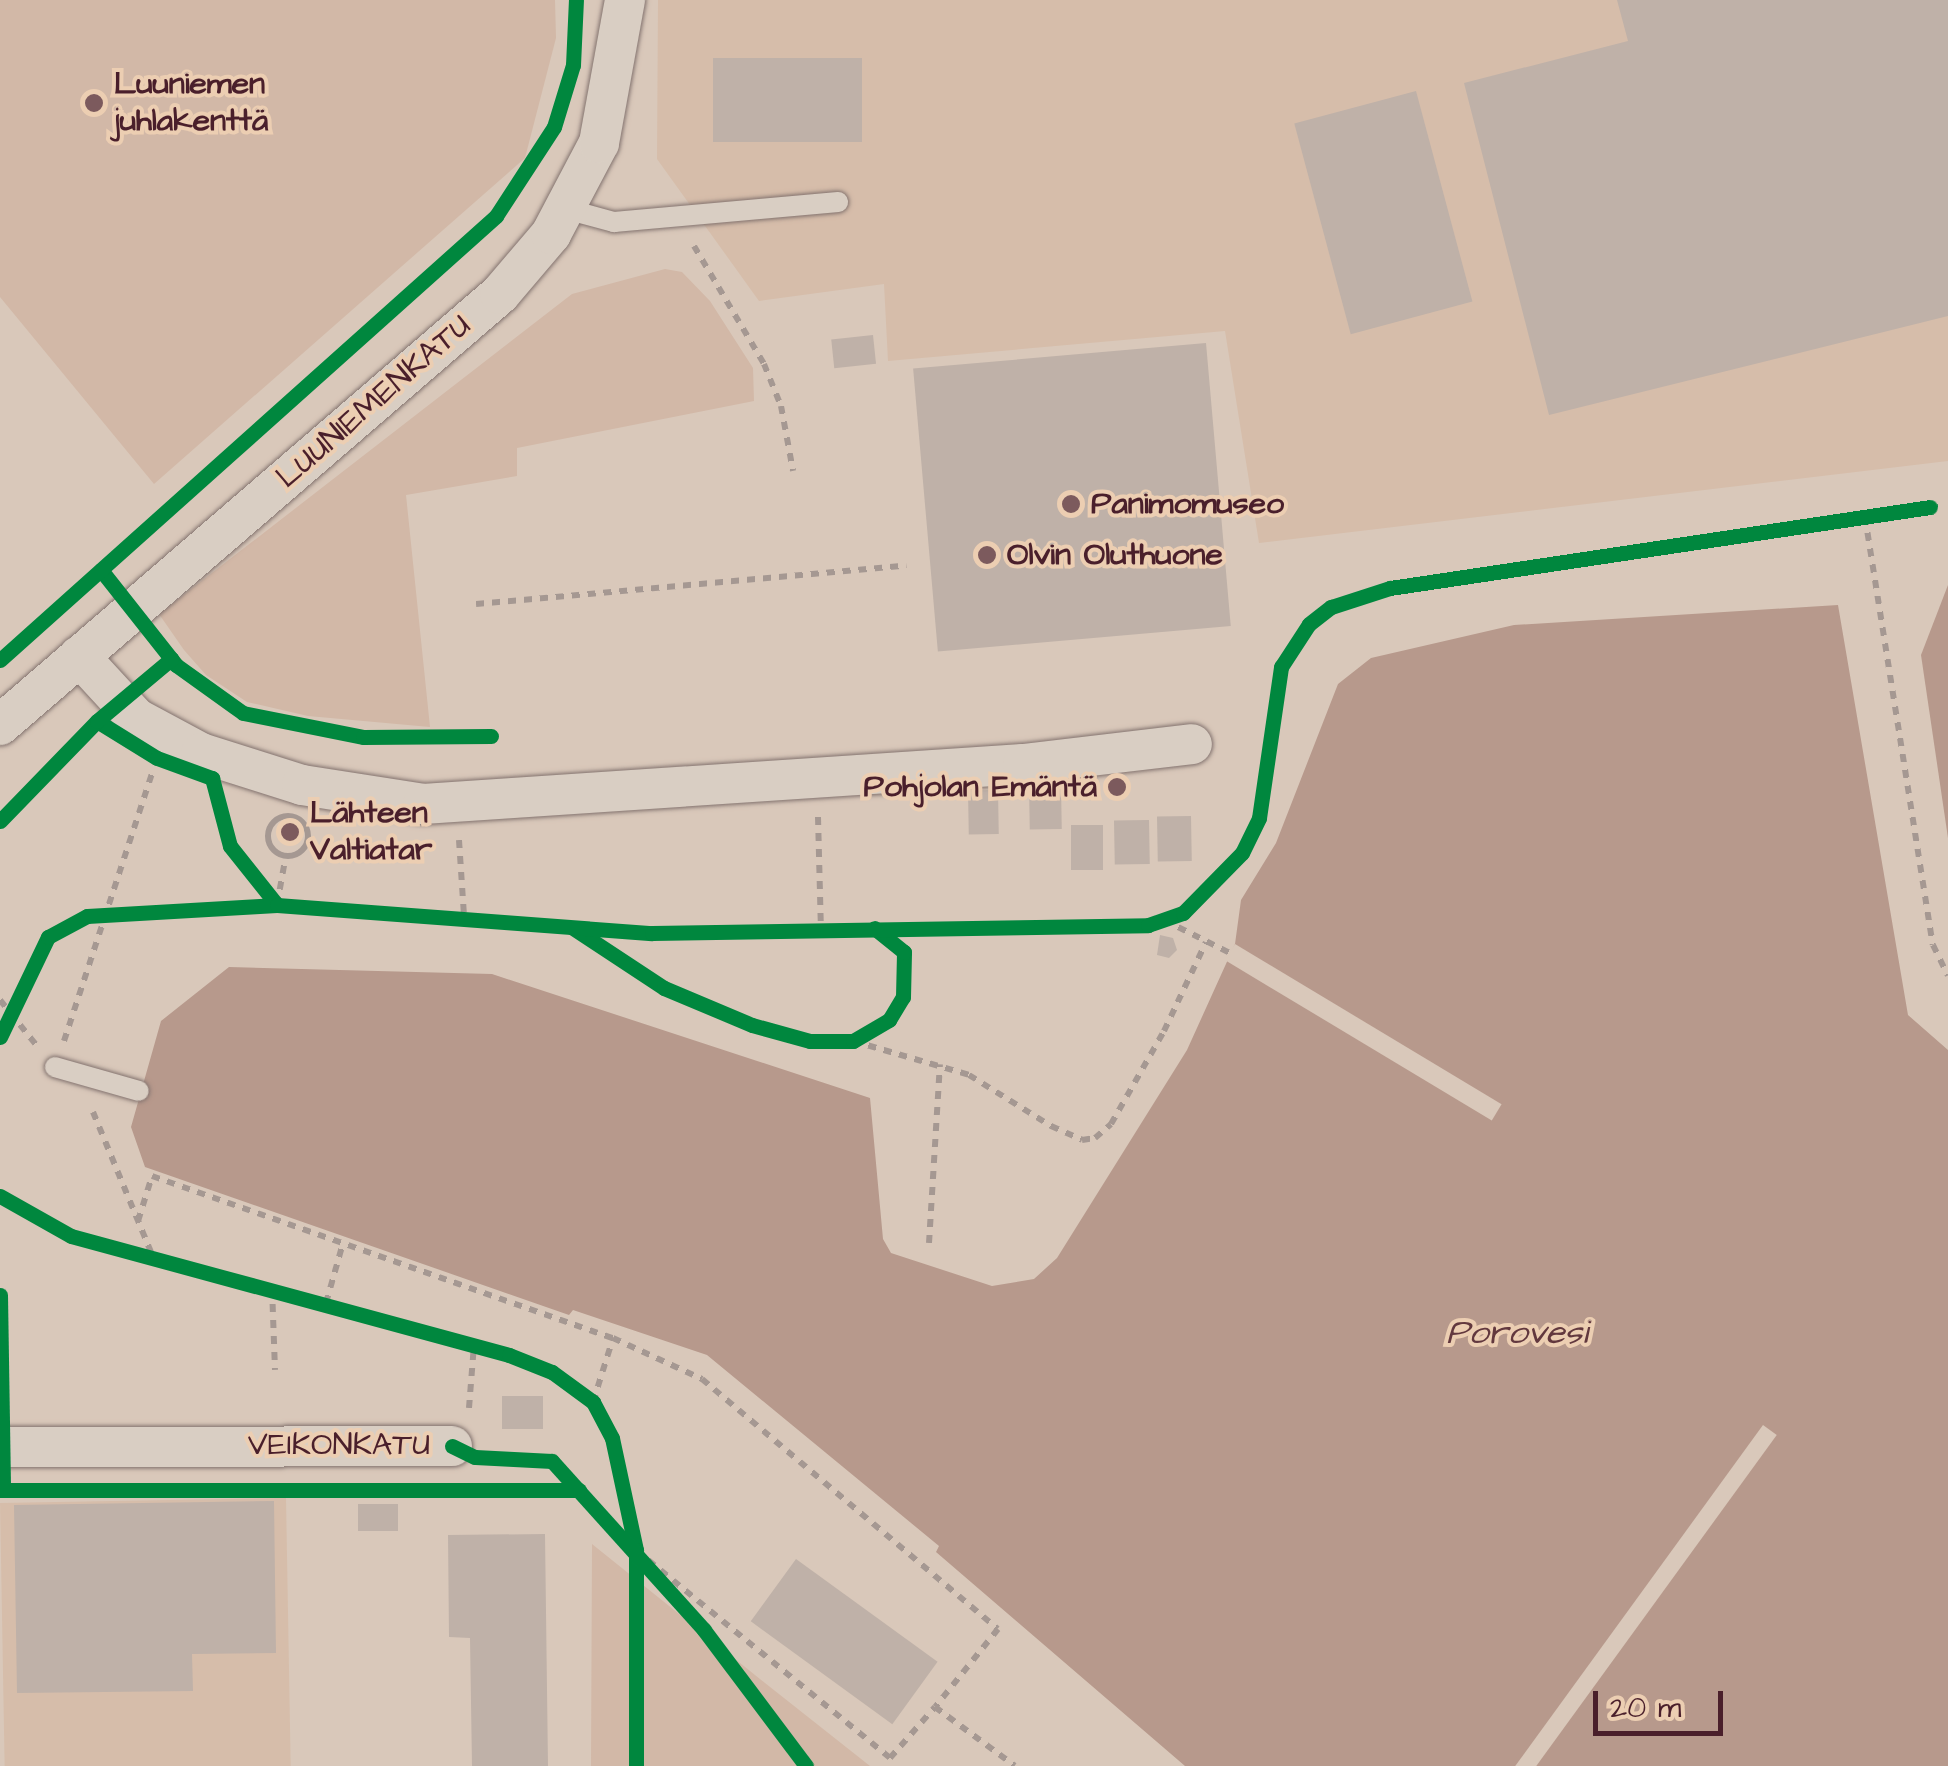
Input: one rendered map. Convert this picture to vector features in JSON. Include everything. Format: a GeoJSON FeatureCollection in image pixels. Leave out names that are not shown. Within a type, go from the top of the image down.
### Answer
{"type":"FeatureCollection","features":[{"type":"Feature","properties":{"kind":"street","name":"LUUNIEMENKATU"},"geometry":{"type":"LineString","coordinates":[[0,725],[500,294],[566,209],[598,143],[625,0]]}},
{"type":"Feature","properties":{"kind":"street"},"geometry":{"type":"LineString","coordinates":[[79,656],[136,718],[201,753],[272,778],[374,799],[455,804],[1022,764],[1192,744]]}},
{"type":"Feature","properties":{"kind":"street","name":"VEIKONKATU"},"geometry":{"type":"LineString","coordinates":[[0,1446],[461,1450]]}},
{"type":"Feature","properties":{"kind":"lane"},"geometry":{"type":"LineString","coordinates":[[566,209],[614,222],[838,202]]}},
{"type":"Feature","properties":{"kind":"lane"},"geometry":{"type":"LineString","coordinates":[[55,1067],[139,1091]]}},
{"type":"Feature","properties":{"kind":"path"},"geometry":{"type":"LineString","coordinates":[[674,218],[764,364],[781,406],[793,471]]}},
{"type":"Feature","properties":{"kind":"path"},"geometry":{"type":"LineString","coordinates":[[1846,520],[1873,516],[1934,945],[1948,976]]}},
{"type":"Feature","properties":{"kind":"path"},"geometry":{"type":"LineString","coordinates":[[476,604],[906,566]]}},
{"type":"Feature","properties":{"kind":"path"},"geometry":{"type":"LineString","coordinates":[[55,1067],[115,914],[150,754],[176,764]]}},
{"type":"Feature","properties":{"kind":"path"},"geometry":{"type":"LineString","coordinates":[[455,804],[464,915]]}},
{"type":"Feature","properties":{"kind":"path"},"geometry":{"type":"LineString","coordinates":[[285,860],[272,851],[271,829],[282,815],[295,814],[306,836],[294,857],[285,860],[267,901],[296,906]]}},
{"type":"Feature","properties":{"kind":"path"},"geometry":{"type":"LineString","coordinates":[[820,868],[821,929]]}},
{"type":"Feature","properties":{"kind":"path"},"geometry":{"type":"LineString","coordinates":[[445,913],[482,916]]}},
{"type":"Feature","properties":{"kind":"path"},"geometry":{"type":"LineString","coordinates":[[87,916],[115,914]]}},
{"type":"Feature","properties":{"kind":"path"},"geometry":{"type":"LineString","coordinates":[[1148,925],[1183,914]]}},
{"type":"Feature","properties":{"kind":"path"},"geometry":{"type":"LineString","coordinates":[[1164,920],[1230,953]]}},
{"type":"Feature","properties":{"kind":"path"},"geometry":{"type":"LineString","coordinates":[[802,930],[839,929]]}},
{"type":"Feature","properties":{"kind":"path"},"geometry":{"type":"LineString","coordinates":[[846,1041],[940,1064],[1074,1137],[1103,1135],[1192,980],[1206,942]]}},
{"type":"Feature","properties":{"kind":"path"},"geometry":{"type":"LineString","coordinates":[[0,1038],[19,999]]}},
{"type":"Feature","properties":{"kind":"path"},"geometry":{"type":"LineString","coordinates":[[0,1000],[55,1067],[88,1099],[138,1221],[144,1255],[170,1261]]}},
{"type":"Feature","properties":{"kind":"path"},"geometry":{"type":"LineString","coordinates":[[846,1041],[877,1027]]}},
{"type":"Feature","properties":{"kind":"path"},"geometry":{"type":"LineString","coordinates":[[929,1243],[940,1064]]}},
{"type":"Feature","properties":{"kind":"path"},"geometry":{"type":"LineString","coordinates":[[138,1221],[152,1176],[613,1338],[702,1379],[998,1629],[890,1758],[631,1540]]}},
{"type":"Feature","properties":{"kind":"path"},"geometry":{"type":"LineString","coordinates":[[326,1304],[343,1243]]}},
{"type":"Feature","properties":{"kind":"path"},"geometry":{"type":"LineString","coordinates":[[254,1283],[290,1293]]}},
{"type":"Feature","properties":{"kind":"path"},"geometry":{"type":"LineString","coordinates":[[272,1288],[276,1370]]}},
{"type":"Feature","properties":{"kind":"path"},"geometry":{"type":"LineString","coordinates":[[308,1298],[344,1308]]}},
{"type":"Feature","properties":{"kind":"path"},"geometry":{"type":"LineString","coordinates":[[591,1402],[613,1338]]}},
{"type":"Feature","properties":{"kind":"path"},"geometry":{"type":"LineString","coordinates":[[456,1340],[492,1350]]}},
{"type":"Feature","properties":{"kind":"path"},"geometry":{"type":"LineString","coordinates":[[461,1450],[474,1345]]}},
{"type":"Feature","properties":{"kind":"path"},"geometry":{"type":"LineString","coordinates":[[631,1540],[636,1570]]}},
{"type":"Feature","properties":{"kind":"path"},"geometry":{"type":"LineString","coordinates":[[631,1540],[704,1630]]}},
{"type":"Feature","properties":{"kind":"path"},"geometry":{"type":"LineString","coordinates":[[935,1707],[1015,1766]]}},
{"type":"Feature","properties":{"kind":"shaded area"},"geometry":{"type":"Polygon","coordinates":[[[0,0],[555,0],[556,38],[525,158],[154,484],[0,297],[0,0]]]}},
{"type":"Feature","properties":{"kind":"shaded area"},"geometry":{"type":"Polygon","coordinates":[[[658,0],[1948,0],[1948,461],[1259,543],[1225,331],[888,361],[884,284],[759,301],[657,159],[658,0]]]}},
{"type":"Feature","properties":{"kind":"shaded area"},"geometry":{"type":"Polygon","coordinates":[[[665,269],[682,272],[710,301],[753,368],[754,401],[517,448],[517,476],[406,495],[430,727],[308,716],[247,702],[206,675],[184,650],[159,614],[572,294],[665,269]]]}},
{"type":"Feature","properties":{"kind":"shaded area"},"geometry":{"type":"Polygon","coordinates":[[[286,1498],[291,1766],[5,1766],[0,1503],[286,1498]]]}},
{"type":"Feature","properties":{"kind":"shaded area"},"geometry":{"type":"Polygon","coordinates":[[[592,1544],[765,1683],[870,1766],[591,1766],[592,1544]]]}},
{"type":"Feature","properties":{"kind":"water"},"geometry":{"type":"Polygon","coordinates":[[[1948,585],[1948,838],[1921,655],[1948,585]]]}},
{"type":"Feature","properties":{"kind":"water","name":"Porovesi"},"geometry":{"type":"Polygon","coordinates":[[[1838,605],[1908,1015],[1948,1050],[1948,1766],[1185,1766],[936,1552],[939,1546],[707,1355],[573,1310],[569,1315],[145,1167],[131,1127],[161,1021],[229,967],[492,974],[870,1098],[883,1239],[891,1253],[992,1286],[1034,1279],[1057,1258],[1187,1050],[1235,944],[1241,900],[1276,843],[1338,684],[1371,658],[1514,625],[1838,605]]]}},
{"type":"Feature","properties":{"kind":"pier"},"geometry":{"type":"Polygon","coordinates":[[[1235,944],[1502,1104],[1492,1120],[1225,960],[1235,944]]]}},
{"type":"Feature","properties":{"kind":"pier"},"geometry":{"type":"Polygon","coordinates":[[[1763,1425],[1777,1435],[1536,1766],[1515,1766],[1763,1425]]]}},
{"type":"Feature","properties":{"kind":"building"},"geometry":{"type":"Polygon","coordinates":[[[1617,0],[1948,0],[1948,316],[1549,415],[1464,83],[1628,41],[1617,0]]]}},
{"type":"Feature","properties":{"kind":"building"},"geometry":{"type":"Polygon","coordinates":[[[713,58],[862,58],[862,142],[713,142],[713,58]]]}},
{"type":"Feature","properties":{"kind":"building"},"geometry":{"type":"Polygon","coordinates":[[[1416,91],[1472,302],[1351,334],[1294,124],[1416,91]]]}},
{"type":"Feature","properties":{"kind":"building"},"geometry":{"type":"Polygon","coordinates":[[[873,335],[876,364],[834,368],[831,339],[873,335]]]}},
{"type":"Feature","properties":{"kind":"building"},"geometry":{"type":"Polygon","coordinates":[[[1206,343],[1231,626],[938,652],[913,369],[1206,343]]]}},
{"type":"Feature","properties":{"kind":"building"},"geometry":{"type":"Polygon","coordinates":[[[1061,785],[1062,829],[1030,830],[1029,786],[1061,785]]]}},
{"type":"Feature","properties":{"kind":"building"},"geometry":{"type":"Polygon","coordinates":[[[998,790],[999,834],[969,835],[968,791],[998,790]]]}},
{"type":"Feature","properties":{"kind":"building"},"geometry":{"type":"Polygon","coordinates":[[[1191,816],[1192,861],[1158,862],[1157,817],[1191,816]]]}},
{"type":"Feature","properties":{"kind":"building"},"geometry":{"type":"Polygon","coordinates":[[[1149,820],[1150,864],[1115,865],[1114,821],[1149,820]]]}},
{"type":"Feature","properties":{"kind":"building"},"geometry":{"type":"Polygon","coordinates":[[[1071,825],[1103,825],[1103,870],[1071,870],[1071,825]]]}},
{"type":"Feature","properties":{"kind":"building"},"geometry":{"type":"Polygon","coordinates":[[[1160,935],[1173,938],[1177,950],[1169,958],[1157,955],[1160,935]]]}},
{"type":"Feature","properties":{"kind":"building"},"geometry":{"type":"Polygon","coordinates":[[[502,1396],[543,1396],[543,1429],[502,1429],[502,1396]]]}},
{"type":"Feature","properties":{"kind":"building"},"geometry":{"type":"Polygon","coordinates":[[[274,1501],[276,1653],[192,1654],[193,1691],[17,1693],[14,1505],[274,1501]]]}},
{"type":"Feature","properties":{"kind":"building"},"geometry":{"type":"Polygon","coordinates":[[[358,1504],[398,1504],[398,1531],[358,1531],[358,1504]]]}},
{"type":"Feature","properties":{"kind":"building"},"geometry":{"type":"Polygon","coordinates":[[[545,1534],[548,1766],[472,1766],[470,1638],[449,1637],[448,1535],[545,1534]]]}},
{"type":"Feature","properties":{"kind":"building"},"geometry":{"type":"Polygon","coordinates":[[[796,1559],[938,1662],[892,1724],[751,1621],[796,1559]]]}},
{"type":"Feature","properties":{"kind":"cycle path"},"geometry":{"type":"LineString","coordinates":[[0,660],[496,216],[554,127],[573,65],[576,0]]}},
{"type":"Feature","properties":{"kind":"cycle path"},"geometry":{"type":"LineString","coordinates":[[0,1037],[48,937],[87,916],[277,905],[652,933],[1148,925],[1183,913],[1242,853],[1259,818],[1281,667],[1309,624],[1331,607],[1390,588],[1930,507]]}},
{"type":"Feature","properties":{"kind":"cycle path"},"geometry":{"type":"LineString","coordinates":[[101,570],[176,665],[243,713],[363,737],[491,736]]}},
{"type":"Feature","properties":{"kind":"cycle path"},"geometry":{"type":"LineString","coordinates":[[0,821],[97,721],[171,659]]}},
{"type":"Feature","properties":{"kind":"cycle path"},"geometry":{"type":"LineString","coordinates":[[97,721],[157,758],[212,778],[230,846],[277,905]]}},
{"type":"Feature","properties":{"kind":"cycle path"},"geometry":{"type":"LineString","coordinates":[[573,928],[664,988],[752,1025],[810,1041],[853,1041],[889,1020],[903,997],[904,952],[874,928]]}},
{"type":"Feature","properties":{"kind":"cycle path"},"geometry":{"type":"LineString","coordinates":[[0,1196],[71,1236],[509,1355],[552,1372],[593,1402],[612,1438],[636,1550],[636,1766]]}},
{"type":"Feature","properties":{"kind":"cycle path"},"geometry":{"type":"LineString","coordinates":[[0,1295],[3,1490]]}},
{"type":"Feature","properties":{"kind":"cycle path"},"geometry":{"type":"LineString","coordinates":[[452,1446],[475,1457],[552,1461],[704,1630],[806,1766]]}},
{"type":"Feature","properties":{"kind":"cycle path"},"geometry":{"type":"LineString","coordinates":[[0,1490],[579,1490]]}},
{"type":"Feature","properties":{"kind":"place","name":"Luuniemen juhlakenttä"},"geometry":{"type":"Point","coordinates":[94,103]}},
{"type":"Feature","properties":{"kind":"place","name":"Panimomuseo"},"geometry":{"type":"Point","coordinates":[1071,504]}},
{"type":"Feature","properties":{"kind":"place","name":"Olvin Oluthuone"},"geometry":{"type":"Point","coordinates":[987,555]}},
{"type":"Feature","properties":{"kind":"place","name":"Pohjolan Emäntä"},"geometry":{"type":"Point","coordinates":[1117,787]}},
{"type":"Feature","properties":{"kind":"place","name":"Lähteen Valtiatar"},"geometry":{"type":"Point","coordinates":[290,832]}}]}
